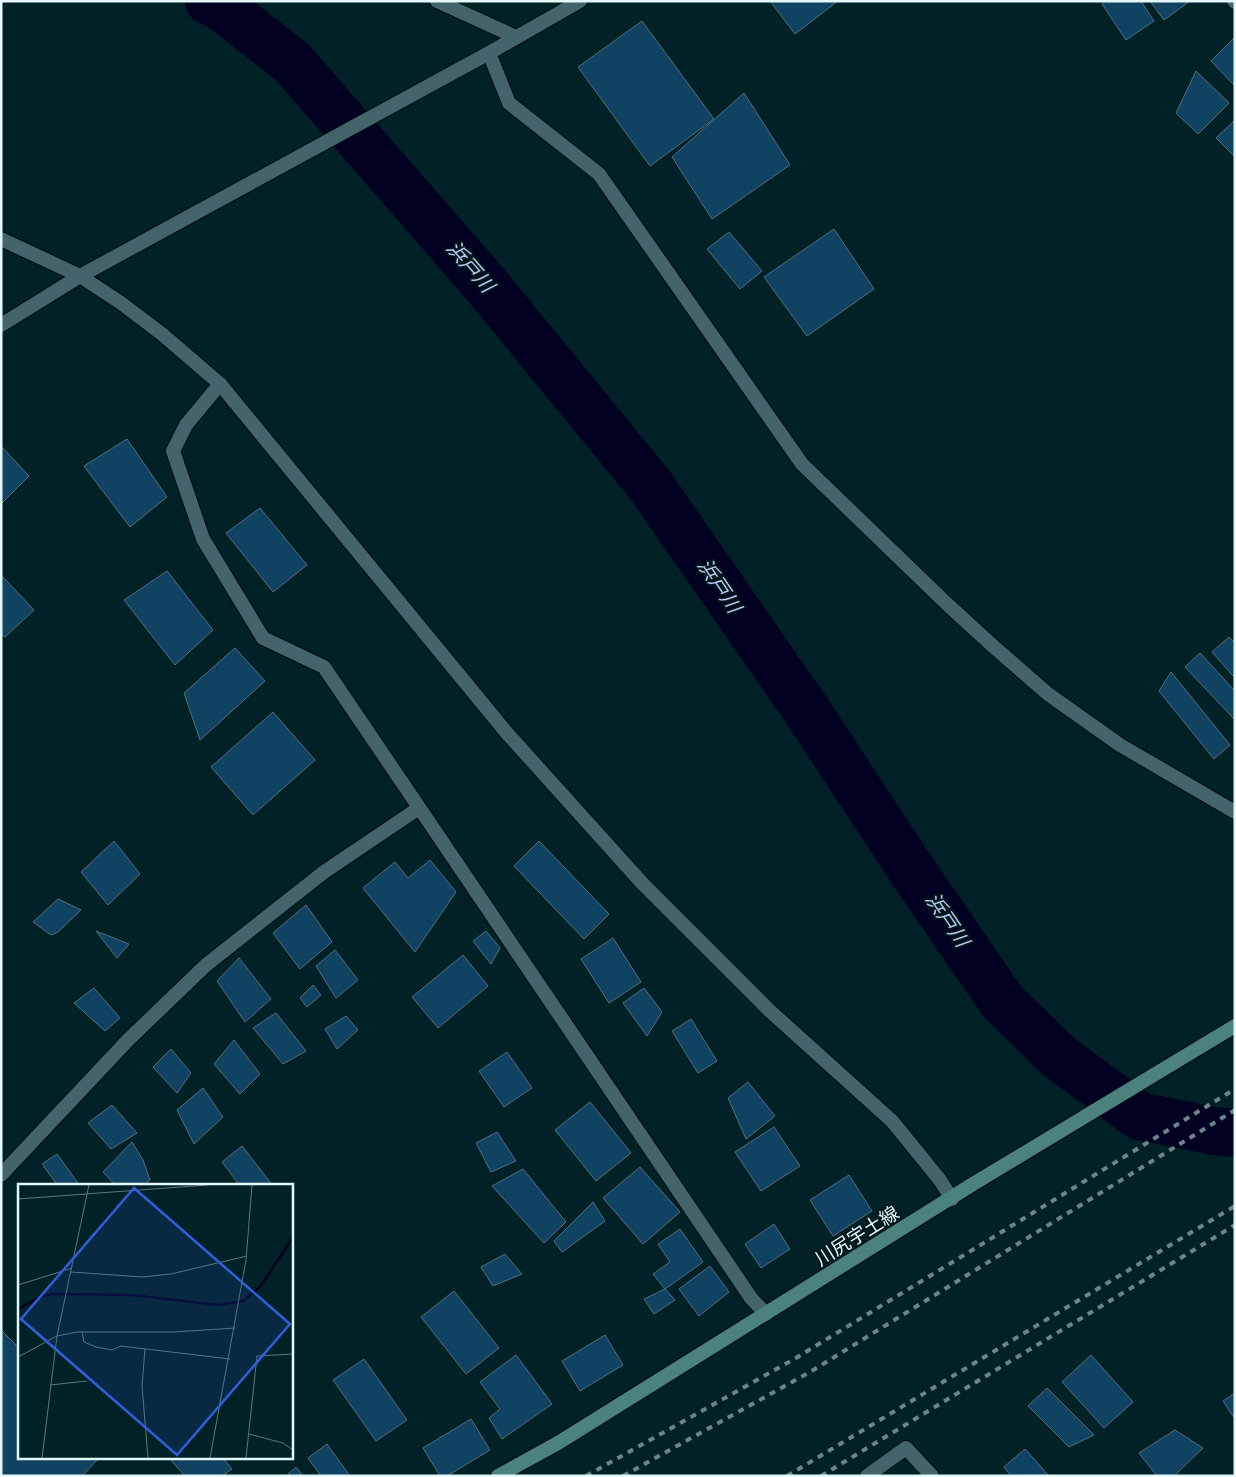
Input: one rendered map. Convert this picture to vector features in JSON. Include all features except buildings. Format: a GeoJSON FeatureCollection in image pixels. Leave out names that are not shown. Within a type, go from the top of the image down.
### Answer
{"type":"FeatureCollection","features":[{"type":"Feature","properties":{"kind":"main road","name":"川尻宇土線"},"geometry":{"type":"LineString","coordinates":[[498,1476],[558,1443],[973,1184],[1235,1026]]}},
{"type":"Feature","properties":{"kind":"street"},"geometry":{"type":"LineString","coordinates":[[436,1],[516,37]]}},
{"type":"Feature","properties":{"kind":"street"},"geometry":{"type":"LineString","coordinates":[[1,325],[80,276],[463,68],[580,1]]}},
{"type":"Feature","properties":{"kind":"street"},"geometry":{"type":"LineString","coordinates":[[489,53],[510,103],[599,174],[802,464],[954,610],[1048,694],[1120,745],[1235,812]]}},
{"type":"Feature","properties":{"kind":"street"},"geometry":{"type":"LineString","coordinates":[[1,239],[80,276],[121,303],[162,334],[220,384],[506,732],[642,883],[770,1010],[892,1121],[940,1180],[952,1198]]}},
{"type":"Feature","properties":{"kind":"street"},"geometry":{"type":"LineString","coordinates":[[220,384],[186,425],[173,451],[203,538],[263,638],[324,668],[752,1298],[766,1314]]}},
{"type":"Feature","properties":{"kind":"street"},"geometry":{"type":"LineString","coordinates":[[1,1175],[128,1040],[206,964],[324,872],[419,808]]}},
{"type":"Feature","properties":{"kind":"street"},"geometry":{"type":"LineString","coordinates":[[866,1476],[906,1448],[932,1476]]}},
{"type":"Feature","properties":{"kind":"waterway","name":"浜戸川"},"geometry":{"type":"LineString","coordinates":[[209,1],[220,6],[292,62],[486,285],[650,485],[807,711],[913,872],[1002,1001],[1058,1056],[1139,1116],[1214,1131],[1235,1133]]}},
{"type":"Feature","properties":{"kind":"railway"},"geometry":{"type":"LineString","coordinates":[[586,1476],[796,1358],[1235,1089]]}},
{"type":"Feature","properties":{"kind":"railway"},"geometry":{"type":"LineString","coordinates":[[623,1476],[810,1372],[1235,1110]]}},
{"type":"Feature","properties":{"kind":"railway"},"geometry":{"type":"LineString","coordinates":[[787,1476],[1235,1206]]}},
{"type":"Feature","properties":{"kind":"railway"},"geometry":{"type":"LineString","coordinates":[[821,1476],[1235,1225]]}}]}
